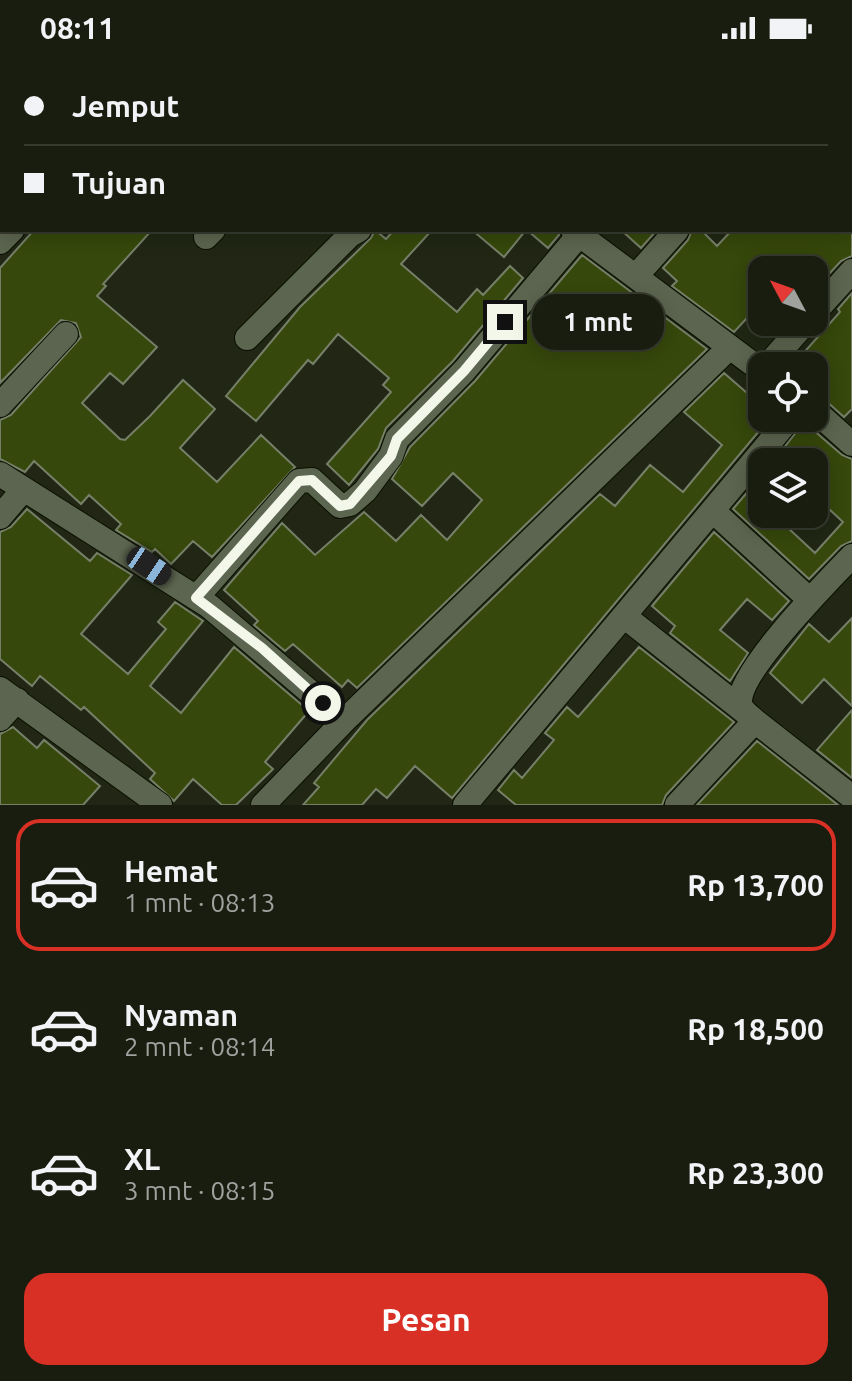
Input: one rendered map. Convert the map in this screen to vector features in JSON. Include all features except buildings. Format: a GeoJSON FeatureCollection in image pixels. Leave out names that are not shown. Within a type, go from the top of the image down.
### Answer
{"type":"FeatureCollection","features":[{"type":"Feature","properties":{"kind":"street"},"geometry":{"type":"LineString","coordinates":[[247,338],[355,232]]}},
{"type":"Feature","properties":{"kind":"street"},"geometry":{"type":"LineString","coordinates":[[196,598],[299,481],[312,480],[340,506],[350,504],[365,491],[393,452],[397,439],[464,371],[576,232],[748,361]]}},
{"type":"Feature","properties":{"kind":"street"},"geometry":{"type":"LineString","coordinates":[[636,276],[675,232]]}},
{"type":"Feature","properties":{"kind":"street"},"geometry":{"type":"LineString","coordinates":[[828,298],[852,271]]}},
{"type":"Feature","properties":{"kind":"street"},"geometry":{"type":"LineString","coordinates":[[0,405],[66,334]]}},
{"type":"Feature","properties":{"kind":"street"},"geometry":{"type":"LineString","coordinates":[[779,352],[794,336]]}},
{"type":"Feature","properties":{"kind":"street"},"geometry":{"type":"LineString","coordinates":[[263,805],[344,721],[729,348]]}},
{"type":"Feature","properties":{"kind":"street"},"geometry":{"type":"LineString","coordinates":[[828,419],[849,433]]}},
{"type":"Feature","properties":{"kind":"street"},"geometry":{"type":"LineString","coordinates":[[465,805],[778,432]]}},
{"type":"Feature","properties":{"kind":"street"},"geometry":{"type":"LineString","coordinates":[[0,474],[196,598],[262,648],[344,721]]}},
{"type":"Feature","properties":{"kind":"street"},"geometry":{"type":"LineString","coordinates":[[0,517],[23,490]]}},
{"type":"Feature","properties":{"kind":"street"},"geometry":{"type":"LineString","coordinates":[[713,511],[809,599]]}},
{"type":"Feature","properties":{"kind":"street"},"geometry":{"type":"LineString","coordinates":[[749,716],[740,701],[746,680],[809,599],[852,556]]}},
{"type":"Feature","properties":{"kind":"street"},"geometry":{"type":"LineString","coordinates":[[624,616],[852,797]]}},
{"type":"Feature","properties":{"kind":"street"},"geometry":{"type":"LineString","coordinates":[[0,719],[9,694],[131,798],[160,805]]}},
{"type":"Feature","properties":{"kind":"street"},"geometry":{"type":"LineString","coordinates":[[677,805],[749,716]]}},
{"type":"Feature","properties":{"kind":"route"},"geometry":{"type":"LineString","coordinates":[[323,703],[262,648],[196,598],[299,481],[312,480],[340,506],[347,506],[365,491],[391,456],[397,439],[406,428],[464,371],[505,322]]}}]}
